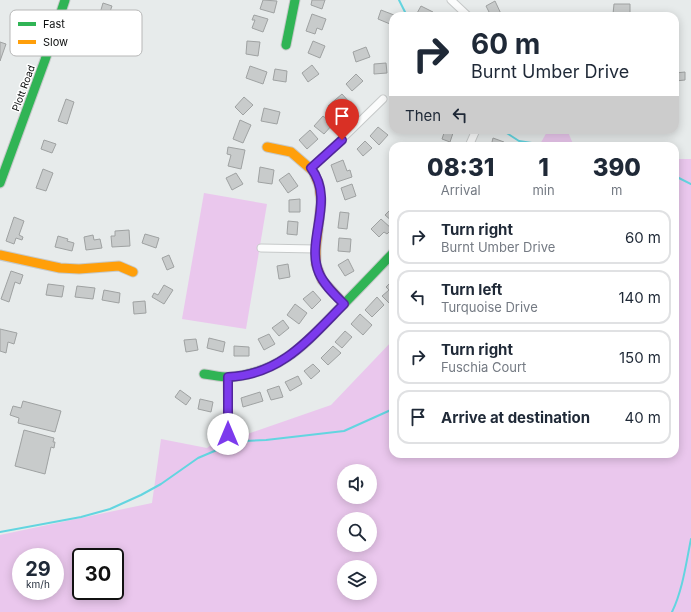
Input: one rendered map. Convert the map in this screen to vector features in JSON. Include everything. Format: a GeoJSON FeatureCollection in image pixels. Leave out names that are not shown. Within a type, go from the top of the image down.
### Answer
{"type":"FeatureCollection","features":[{"type":"Feature","properties":{"kind":"street","name":"Plott Road"},"geometry":{"type":"LineString","coordinates":[[62,10],[65,0]]}},
{"type":"Feature","properties":{"kind":"street"},"geometry":{"type":"LineString","coordinates":[[286,45],[295,0]]}},
{"type":"Feature","properties":{"kind":"street"},"geometry":{"type":"LineString","coordinates":[[451,0],[464,12]]}},
{"type":"Feature","properties":{"kind":"street","name":"Plott Road"},"geometry":{"type":"LineString","coordinates":[[0,183],[46,56]]}},
{"type":"Feature","properties":{"kind":"street"},"geometry":{"type":"LineString","coordinates":[[311,168],[383,99]]}},
{"type":"Feature","properties":{"kind":"street"},"geometry":{"type":"LineString","coordinates":[[267,147],[291,152],[311,168],[317,179],[321,193],[321,202],[316,249],[316,264],[322,280],[344,304]]}},
{"type":"Feature","properties":{"kind":"street"},"geometry":{"type":"LineString","coordinates":[[261,248],[316,249]]}},
{"type":"Feature","properties":{"kind":"street"},"geometry":{"type":"LineString","coordinates":[[0,255],[60,268],[79,269],[119,266],[133,272]]}},
{"type":"Feature","properties":{"kind":"street"},"geometry":{"type":"LineString","coordinates":[[204,374],[228,377],[258,371],[286,359],[304,345],[389,257]]}},
{"type":"Feature","properties":{"kind":"street"},"geometry":{"type":"LineString","coordinates":[[228,377],[228,434]]}},
{"type":"Feature","properties":{"kind":"shaded area"},"geometry":{"type":"Polygon","coordinates":[[[546,134],[569,134],[572,142],[541,142],[546,134]]]}},
{"type":"Feature","properties":{"kind":"shaded area"},"geometry":{"type":"Polygon","coordinates":[[[679,159],[691,159],[691,612],[0,612],[0,535],[152,503],[161,439],[207,448],[220,438],[236,438],[331,405],[389,344],[389,458],[679,458],[679,159]]]}},
{"type":"Feature","properties":{"kind":"shaded area"},"geometry":{"type":"Polygon","coordinates":[[[204,193],[267,204],[246,329],[182,319],[204,193]]]}},
{"type":"Feature","properties":{"kind":"building"},"geometry":{"type":"Polygon","coordinates":[[[263,0],[277,1],[274,13],[260,9],[263,0]]]}},
{"type":"Feature","properties":{"kind":"building"},"geometry":{"type":"Polygon","coordinates":[[[312,0],[325,0],[322,9],[311,5],[312,0]]]}},
{"type":"Feature","properties":{"kind":"building"},"geometry":{"type":"Polygon","coordinates":[[[495,1],[500,12],[489,12],[486,6],[495,1]]]}},
{"type":"Feature","properties":{"kind":"building"},"geometry":{"type":"Polygon","coordinates":[[[103,3],[112,6],[111,10],[101,10],[103,3]]]}},
{"type":"Feature","properties":{"kind":"building"},"geometry":{"type":"Polygon","coordinates":[[[614,4],[630,4],[630,12],[613,12],[614,4]]]}},
{"type":"Feature","properties":{"kind":"building"},"geometry":{"type":"Polygon","coordinates":[[[421,6],[433,12],[418,12],[421,6]]]}},
{"type":"Feature","properties":{"kind":"building"},"geometry":{"type":"Polygon","coordinates":[[[381,10],[389,13],[389,24],[378,19],[381,10]]]}},
{"type":"Feature","properties":{"kind":"building"},"geometry":{"type":"Polygon","coordinates":[[[312,14],[326,19],[322,30],[317,28],[315,34],[306,31],[312,14]]]}},
{"type":"Feature","properties":{"kind":"building"},"geometry":{"type":"Polygon","coordinates":[[[254,15],[268,19],[263,32],[252,28],[255,20],[252,20],[254,15]]]}},
{"type":"Feature","properties":{"kind":"building"},"geometry":{"type":"Polygon","coordinates":[[[247,41],[260,42],[258,56],[246,54],[247,41]]]}},
{"type":"Feature","properties":{"kind":"building"},"geometry":{"type":"Polygon","coordinates":[[[313,41],[325,46],[320,58],[308,53],[313,41]]]}},
{"type":"Feature","properties":{"kind":"building"},"geometry":{"type":"Polygon","coordinates":[[[0,42],[6,44],[0,61],[0,42]]]}},
{"type":"Feature","properties":{"kind":"building"},"geometry":{"type":"Polygon","coordinates":[[[366,47],[370,57],[356,62],[353,52],[366,47]]]}},
{"type":"Feature","properties":{"kind":"building"},"geometry":{"type":"Polygon","coordinates":[[[386,63],[387,73],[374,74],[374,64],[386,63]]]}},
{"type":"Feature","properties":{"kind":"building"},"geometry":{"type":"Polygon","coordinates":[[[312,65],[319,74],[308,82],[302,73],[312,65]]]}},
{"type":"Feature","properties":{"kind":"building"},"geometry":{"type":"Polygon","coordinates":[[[250,66],[267,72],[263,84],[246,78],[250,66]]]}},
{"type":"Feature","properties":{"kind":"building"},"geometry":{"type":"Polygon","coordinates":[[[275,69],[287,71],[286,82],[273,80],[275,69]]]}},
{"type":"Feature","properties":{"kind":"building"},"geometry":{"type":"Polygon","coordinates":[[[685,72],[685,80],[679,81],[679,73],[685,72]]]}},
{"type":"Feature","properties":{"kind":"building"},"geometry":{"type":"Polygon","coordinates":[[[356,74],[363,81],[352,91],[346,84],[356,74]]]}},
{"type":"Feature","properties":{"kind":"building"},"geometry":{"type":"Polygon","coordinates":[[[342,94],[352,105],[338,117],[328,106],[342,94]]]}},
{"type":"Feature","properties":{"kind":"building"},"geometry":{"type":"Polygon","coordinates":[[[244,97],[253,105],[243,115],[235,107],[244,97]]]}},
{"type":"Feature","properties":{"kind":"building"},"geometry":{"type":"Polygon","coordinates":[[[66,99],[74,102],[67,124],[58,121],[66,99]]]}},
{"type":"Feature","properties":{"kind":"building"},"geometry":{"type":"Polygon","coordinates":[[[264,108],[280,112],[277,124],[261,121],[264,108]]]}},
{"type":"Feature","properties":{"kind":"building"},"geometry":{"type":"Polygon","coordinates":[[[323,116],[333,124],[324,134],[314,126],[323,116]]]}},
{"type":"Feature","properties":{"kind":"building"},"geometry":{"type":"Polygon","coordinates":[[[240,120],[251,125],[243,143],[233,139],[240,120]]]}},
{"type":"Feature","properties":{"kind":"building"},"geometry":{"type":"Polygon","coordinates":[[[378,127],[388,135],[379,145],[370,136],[378,127]]]}},
{"type":"Feature","properties":{"kind":"building"},"geometry":{"type":"Polygon","coordinates":[[[310,130],[318,139],[307,149],[299,140],[310,130]]]}},
{"type":"Feature","properties":{"kind":"building"},"geometry":{"type":"Polygon","coordinates":[[[444,134],[453,134],[450,142],[442,139],[444,134]]]}},
{"type":"Feature","properties":{"kind":"building"},"geometry":{"type":"Polygon","coordinates":[[[493,138],[504,142],[492,142],[493,138]]]}},
{"type":"Feature","properties":{"kind":"building"},"geometry":{"type":"Polygon","coordinates":[[[44,140],[56,144],[52,153],[41,149],[44,140]]]}},
{"type":"Feature","properties":{"kind":"building"},"geometry":{"type":"Polygon","coordinates":[[[365,141],[372,148],[363,156],[357,149],[365,141]]]}},
{"type":"Feature","properties":{"kind":"building"},"geometry":{"type":"Polygon","coordinates":[[[228,147],[245,150],[241,169],[228,166],[231,155],[227,154],[228,147]]]}},
{"type":"Feature","properties":{"kind":"building"},"geometry":{"type":"Polygon","coordinates":[[[343,160],[347,171],[350,170],[352,177],[337,182],[331,165],[343,160]]]}},
{"type":"Feature","properties":{"kind":"building"},"geometry":{"type":"Polygon","coordinates":[[[260,167],[274,170],[272,184],[258,182],[260,167]]]}},
{"type":"Feature","properties":{"kind":"building"},"geometry":{"type":"Polygon","coordinates":[[[43,169],[53,173],[46,191],[36,188],[43,169]]]}},
{"type":"Feature","properties":{"kind":"building"},"geometry":{"type":"Polygon","coordinates":[[[236,173],[243,184],[232,190],[226,178],[236,173]]]}},
{"type":"Feature","properties":{"kind":"building"},"geometry":{"type":"Polygon","coordinates":[[[289,173],[298,186],[288,193],[279,180],[289,173]]]}},
{"type":"Feature","properties":{"kind":"building"},"geometry":{"type":"Polygon","coordinates":[[[352,184],[356,196],[345,200],[341,188],[352,184]]]}},
{"type":"Feature","properties":{"kind":"building"},"geometry":{"type":"Polygon","coordinates":[[[300,199],[300,212],[289,212],[289,200],[300,199]]]}},
{"type":"Feature","properties":{"kind":"building"},"geometry":{"type":"Polygon","coordinates":[[[389,211],[389,218],[385,215],[389,211]]]}},
{"type":"Feature","properties":{"kind":"building"},"geometry":{"type":"Polygon","coordinates":[[[340,212],[349,213],[347,229],[338,228],[340,212]]]}},
{"type":"Feature","properties":{"kind":"building"},"geometry":{"type":"Polygon","coordinates":[[[14,217],[24,221],[19,235],[23,237],[22,240],[16,238],[14,244],[6,241],[14,217]]]}},
{"type":"Feature","properties":{"kind":"building"},"geometry":{"type":"Polygon","coordinates":[[[381,219],[389,226],[389,232],[387,234],[384,232],[379,237],[371,229],[381,219]]]}},
{"type":"Feature","properties":{"kind":"building"},"geometry":{"type":"Polygon","coordinates":[[[288,221],[298,222],[297,235],[287,234],[288,221]]]}},
{"type":"Feature","properties":{"kind":"building"},"geometry":{"type":"Polygon","coordinates":[[[129,230],[130,246],[112,247],[111,236],[115,236],[115,231],[129,230]]]}},
{"type":"Feature","properties":{"kind":"building"},"geometry":{"type":"Polygon","coordinates":[[[145,234],[159,238],[156,248],[142,243],[145,234]]]}},
{"type":"Feature","properties":{"kind":"building"},"geometry":{"type":"Polygon","coordinates":[[[93,235],[94,240],[100,239],[102,248],[86,250],[84,237],[93,235]]]}},
{"type":"Feature","properties":{"kind":"building"},"geometry":{"type":"Polygon","coordinates":[[[58,236],[68,239],[67,241],[74,243],[72,251],[55,247],[58,236]]]}},
{"type":"Feature","properties":{"kind":"building"},"geometry":{"type":"Polygon","coordinates":[[[339,238],[351,239],[350,252],[338,251],[339,238]]]}},
{"type":"Feature","properties":{"kind":"building"},"geometry":{"type":"Polygon","coordinates":[[[169,255],[174,267],[167,270],[162,258],[169,255]]]}},
{"type":"Feature","properties":{"kind":"building"},"geometry":{"type":"Polygon","coordinates":[[[348,259],[354,271],[345,276],[338,265],[348,259]]]}},
{"type":"Feature","properties":{"kind":"building"},"geometry":{"type":"Polygon","coordinates":[[[288,264],[290,277],[279,279],[277,266],[288,264]]]}},
{"type":"Feature","properties":{"kind":"building"},"geometry":{"type":"Polygon","coordinates":[[[11,271],[23,275],[20,284],[15,282],[9,302],[1,299],[11,271]]]}},
{"type":"Feature","properties":{"kind":"building"},"geometry":{"type":"Polygon","coordinates":[[[48,284],[64,286],[62,297],[46,295],[48,284]]]}},
{"type":"Feature","properties":{"kind":"building"},"geometry":{"type":"Polygon","coordinates":[[[164,285],[173,290],[164,304],[152,297],[154,293],[158,295],[164,285]]]}},
{"type":"Feature","properties":{"kind":"building"},"geometry":{"type":"Polygon","coordinates":[[[77,286],[95,288],[93,299],[75,297],[77,286]]]}},
{"type":"Feature","properties":{"kind":"building"},"geometry":{"type":"Polygon","coordinates":[[[104,290],[120,293],[119,303],[102,300],[104,290]]]}},
{"type":"Feature","properties":{"kind":"building"},"geometry":{"type":"Polygon","coordinates":[[[389,290],[389,303],[382,296],[389,290]]]}},
{"type":"Feature","properties":{"kind":"building"},"geometry":{"type":"Polygon","coordinates":[[[313,291],[321,300],[312,309],[303,299],[313,291]]]}},
{"type":"Feature","properties":{"kind":"building"},"geometry":{"type":"Polygon","coordinates":[[[377,297],[384,305],[372,317],[365,310],[377,297]]]}},
{"type":"Feature","properties":{"kind":"building"},"geometry":{"type":"Polygon","coordinates":[[[145,301],[146,313],[134,314],[133,302],[145,301]]]}},
{"type":"Feature","properties":{"kind":"building"},"geometry":{"type":"Polygon","coordinates":[[[295,304],[307,313],[299,324],[287,315],[295,304]]]}},
{"type":"Feature","properties":{"kind":"building"},"geometry":{"type":"Polygon","coordinates":[[[360,314],[372,325],[363,335],[351,324],[360,314]]]}},
{"type":"Feature","properties":{"kind":"building"},"geometry":{"type":"Polygon","coordinates":[[[283,320],[289,328],[279,336],[272,328],[283,320]]]}},
{"type":"Feature","properties":{"kind":"building"},"geometry":{"type":"Polygon","coordinates":[[[0,329],[17,333],[14,344],[8,342],[6,353],[0,351],[0,329]]]}},
{"type":"Feature","properties":{"kind":"building"},"geometry":{"type":"Polygon","coordinates":[[[345,331],[352,337],[342,348],[335,342],[345,331]]]}},
{"type":"Feature","properties":{"kind":"building"},"geometry":{"type":"Polygon","coordinates":[[[269,334],[275,344],[264,350],[258,339],[269,334]]]}},
{"type":"Feature","properties":{"kind":"building"},"geometry":{"type":"Polygon","coordinates":[[[209,338],[225,342],[223,352],[207,348],[209,338]]]}},
{"type":"Feature","properties":{"kind":"building"},"geometry":{"type":"Polygon","coordinates":[[[196,339],[198,350],[186,352],[184,340],[196,339]]]}},
{"type":"Feature","properties":{"kind":"building"},"geometry":{"type":"Polygon","coordinates":[[[234,346],[249,347],[249,356],[234,356],[234,346]]]}},
{"type":"Feature","properties":{"kind":"building"},"geometry":{"type":"Polygon","coordinates":[[[333,346],[341,353],[328,365],[321,358],[333,346]]]}},
{"type":"Feature","properties":{"kind":"building"},"geometry":{"type":"Polygon","coordinates":[[[313,364],[320,371],[311,379],[304,371],[313,364]]]}},
{"type":"Feature","properties":{"kind":"building"},"geometry":{"type":"Polygon","coordinates":[[[298,376],[302,384],[290,391],[285,382],[298,376]]]}},
{"type":"Feature","properties":{"kind":"building"},"geometry":{"type":"Polygon","coordinates":[[[279,386],[283,397],[271,400],[267,390],[279,386]]]}},
{"type":"Feature","properties":{"kind":"building"},"geometry":{"type":"Polygon","coordinates":[[[180,390],[191,398],[186,405],[175,397],[180,390]]]}},
{"type":"Feature","properties":{"kind":"building"},"geometry":{"type":"Polygon","coordinates":[[[260,392],[263,401],[243,407],[241,398],[260,392]]]}},
{"type":"Feature","properties":{"kind":"building"},"geometry":{"type":"Polygon","coordinates":[[[200,399],[213,402],[211,412],[198,409],[200,399]]]}},
{"type":"Feature","properties":{"kind":"building"},"geometry":{"type":"Polygon","coordinates":[[[23,401],[61,411],[55,432],[18,423],[19,418],[10,415],[13,406],[21,408],[23,401]]]}},
{"type":"Feature","properties":{"kind":"building"},"geometry":{"type":"Polygon","coordinates":[[[24,430],[54,438],[54,448],[51,447],[45,474],[15,466],[24,430]]]}},
{"type":"Feature","properties":{"kind":"waterway"},"geometry":{"type":"LineString","coordinates":[[399,0],[405,12]]}},
{"type":"Feature","properties":{"kind":"waterway"},"geometry":{"type":"LineString","coordinates":[[508,134],[519,141],[525,142]]}},
{"type":"Feature","properties":{"kind":"waterway"},"geometry":{"type":"LineString","coordinates":[[679,178],[691,184]]}},
{"type":"Feature","properties":{"kind":"waterway"},"geometry":{"type":"LineString","coordinates":[[0,532],[81,517],[110,509],[161,484],[198,458],[231,444],[244,441],[344,431],[389,411]]}},
{"type":"Feature","properties":{"kind":"waterway"},"geometry":{"type":"LineString","coordinates":[[672,612],[682,585],[691,539]]}},
{"type":"Feature","properties":{"kind":"traffic: fast"},"geometry":{"type":"LineString","coordinates":[[62,10],[65,0]]}},
{"type":"Feature","properties":{"kind":"traffic: fast"},"geometry":{"type":"LineString","coordinates":[[286,45],[295,0]]}},
{"type":"Feature","properties":{"kind":"traffic: fast"},"geometry":{"type":"LineString","coordinates":[[0,183],[46,56]]}},
{"type":"Feature","properties":{"kind":"traffic: fast"},"geometry":{"type":"LineString","coordinates":[[204,374],[221,377],[248,374],[263,370],[289,356],[312,336],[389,257]]}},
{"type":"Feature","properties":{"kind":"traffic: slow"},"geometry":{"type":"LineString","coordinates":[[267,147],[291,152],[313,171],[319,185],[321,202],[316,249],[316,264],[322,280],[344,304]]}},
{"type":"Feature","properties":{"kind":"traffic: slow"},"geometry":{"type":"LineString","coordinates":[[0,255],[60,268],[79,269],[119,266],[133,272]]}},
{"type":"Feature","properties":{"kind":"route"},"geometry":{"type":"LineString","coordinates":[[228,434],[228,377],[252,373],[270,367],[286,359],[304,345],[344,304],[325,284],[317,269],[315,258],[321,193],[317,179],[311,168],[342,140]]}}]}
